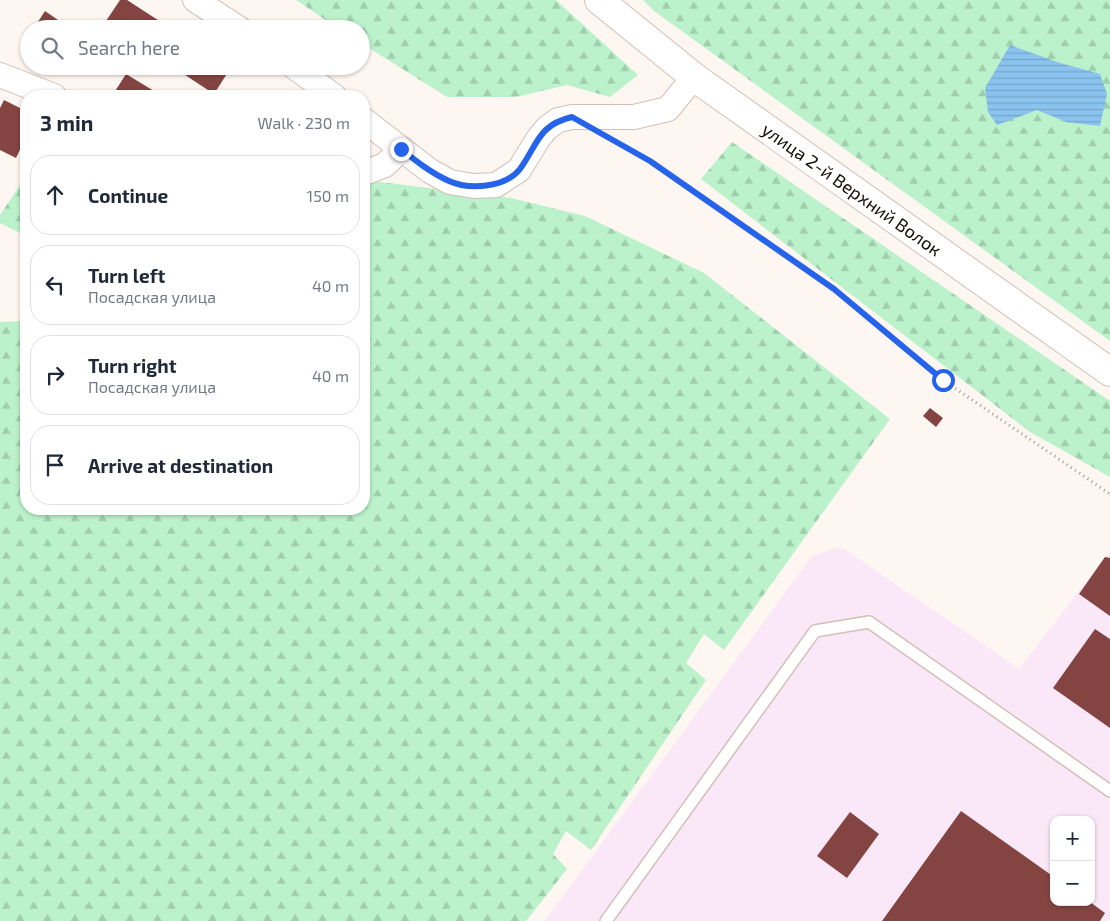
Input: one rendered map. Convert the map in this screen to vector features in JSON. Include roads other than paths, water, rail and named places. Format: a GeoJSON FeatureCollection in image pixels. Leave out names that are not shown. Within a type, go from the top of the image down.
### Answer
{"type":"FeatureCollection","features":[{"type":"Feature","properties":{"kind":"main road","name":"улица 2-й Верхний Волок"},"geometry":{"type":"LineString","coordinates":[[598,0],[694,77],[1110,372]]}},
{"type":"Feature","properties":{"kind":"street"},"geometry":{"type":"LineString","coordinates":[[195,0],[226,20]]}},
{"type":"Feature","properties":{"kind":"street"},"geometry":{"type":"LineString","coordinates":[[0,75],[39,90]]}},
{"type":"Feature","properties":{"kind":"street"},"geometry":{"type":"LineString","coordinates":[[305,75],[326,90]]}},
{"type":"Feature","properties":{"kind":"street"},"geometry":{"type":"LineString","coordinates":[[370,125],[430,171],[450,182],[474,186],[496,185],[519,170],[538,139],[547,128],[558,120],[572,117],[634,117],[668,109],[694,77]]}},
{"type":"Feature","properties":{"kind":"street"},"geometry":{"type":"LineString","coordinates":[[370,171],[385,165],[401,149]]}},
{"type":"Feature","properties":{"kind":"lane"},"geometry":{"type":"LineString","coordinates":[[606,921],[816,632],[869,622],[1110,791]]}},
{"type":"Feature","properties":{"kind":"water"},"geometry":{"type":"Polygon","coordinates":[[[1010,45],[1060,63],[1100,74],[1107,94],[1100,126],[1066,122],[1037,110],[997,125],[988,112],[985,88],[1010,45]]]}}]}
